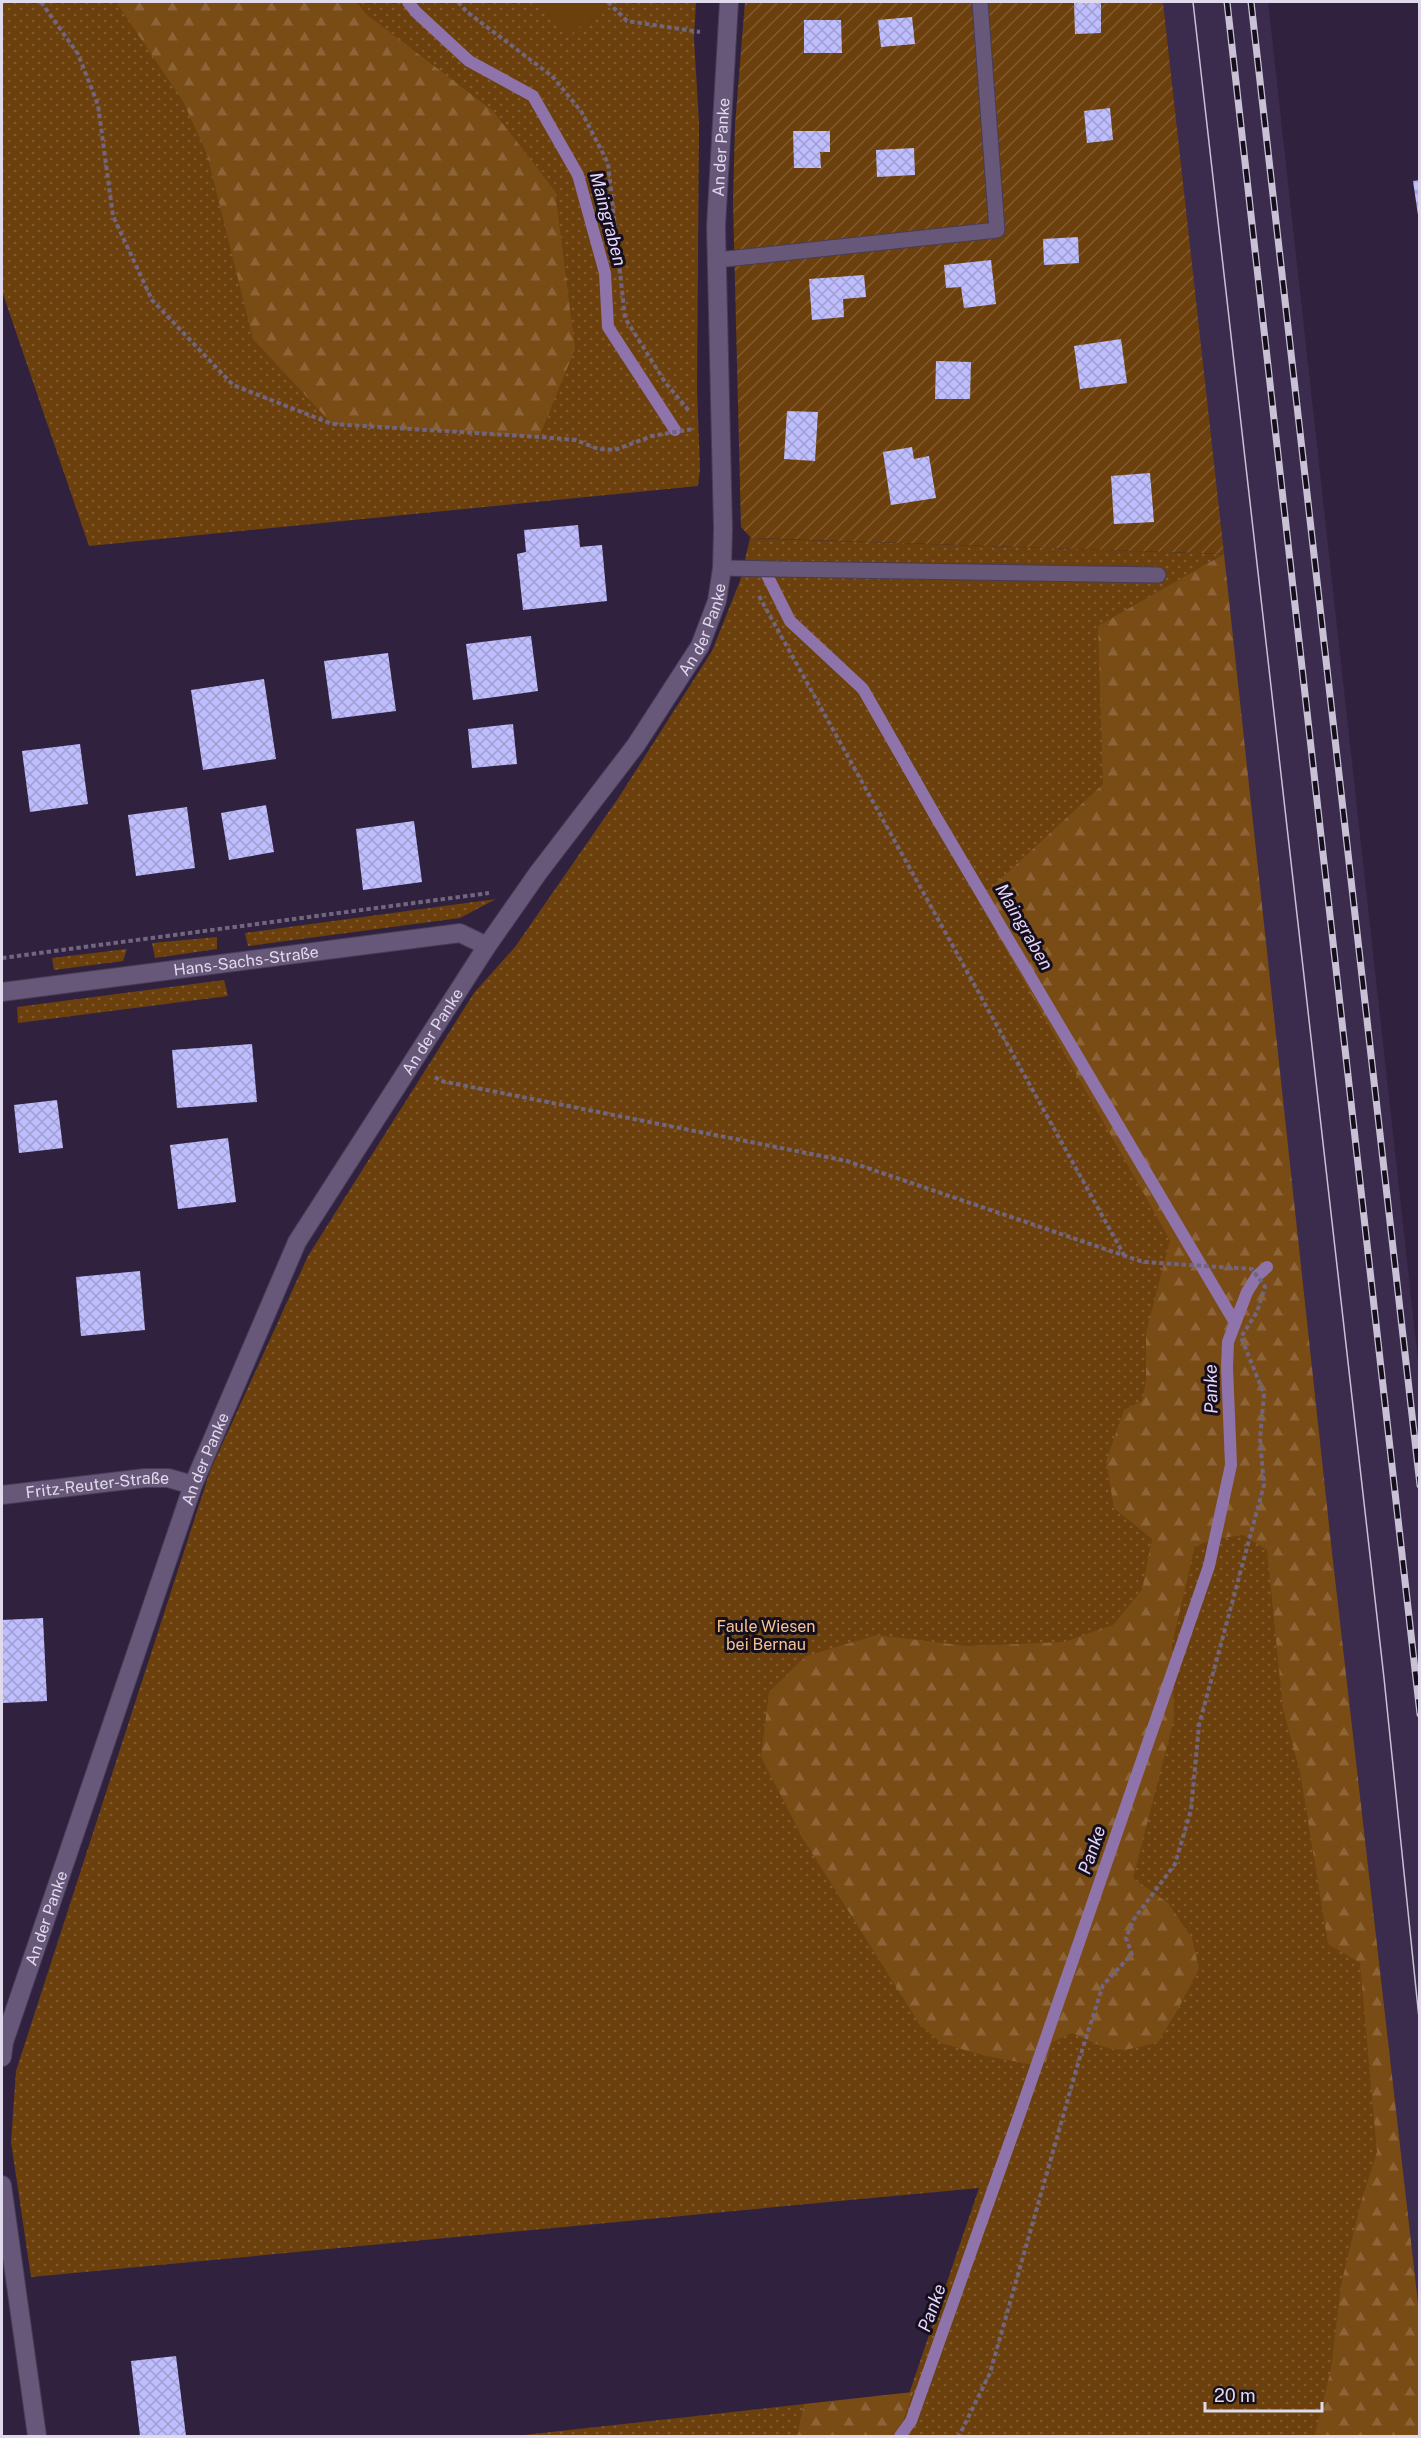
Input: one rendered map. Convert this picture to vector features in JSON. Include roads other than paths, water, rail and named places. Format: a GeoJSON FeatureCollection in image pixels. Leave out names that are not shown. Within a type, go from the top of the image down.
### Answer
{"type":"FeatureCollection","features":[{"type":"Feature","properties":{"kind":"street","name":"An der Panke"},"geometry":{"type":"LineString","coordinates":[[2,2057],[4,2042],[193,1485],[297,1242],[487,946],[636,745],[700,646],[717,601],[722,568],[717,214],[729,2]]}},
{"type":"Feature","properties":{"kind":"street","name":"Hans-Sachs-Straße"},"geometry":{"type":"LineString","coordinates":[[2,992],[460,933],[487,946]]}},
{"type":"Feature","properties":{"kind":"street","name":"Fritz-Reuter-Straße"},"geometry":{"type":"LineString","coordinates":[[2,1495],[145,1478],[168,1478],[193,1485]]}},
{"type":"Feature","properties":{"kind":"street"},"geometry":{"type":"LineString","coordinates":[[2,2185],[37,2436]]}},
{"type":"Feature","properties":{"kind":"lane"},"geometry":{"type":"LineString","coordinates":[[717,260],[997,230],[980,2]]}},
{"type":"Feature","properties":{"kind":"lane"},"geometry":{"type":"LineString","coordinates":[[722,568],[1158,575]]}},
{"type":"Feature","properties":{"kind":"waterway","name":"Maingraben"},"geometry":{"type":"LineString","coordinates":[[408,2],[469,61],[533,96],[578,175],[605,273],[608,327],[675,430]]}},
{"type":"Feature","properties":{"kind":"waterway","name":"Maingraben"},"geometry":{"type":"LineString","coordinates":[[763,567],[790,621],[863,689],[936,817],[1234,1321]]}},
{"type":"Feature","properties":{"kind":"waterway","name":"Panke"},"geometry":{"type":"LineString","coordinates":[[900,2436],[911,2421],[1209,1566],[1231,1465],[1228,1342],[1247,1292],[1257,1276],[1267,1267]]}},
{"type":"Feature","properties":{"kind":"tram line"},"geometry":{"type":"LineString","coordinates":[[1193,2],[1384,1678],[1420,2028]]}},
{"type":"Feature","properties":{"kind":"railway"},"geometry":{"type":"LineString","coordinates":[[1227,2],[1420,1714]]}},
{"type":"Feature","properties":{"kind":"railway"},"geometry":{"type":"LineString","coordinates":[[1251,2],[1420,1485]]}},
{"type":"Feature","properties":{"kind":"park label","name":"Faule Wiesen bei Bernau"},"geometry":{"type":"Point","coordinates":[766,1635]}}]}
